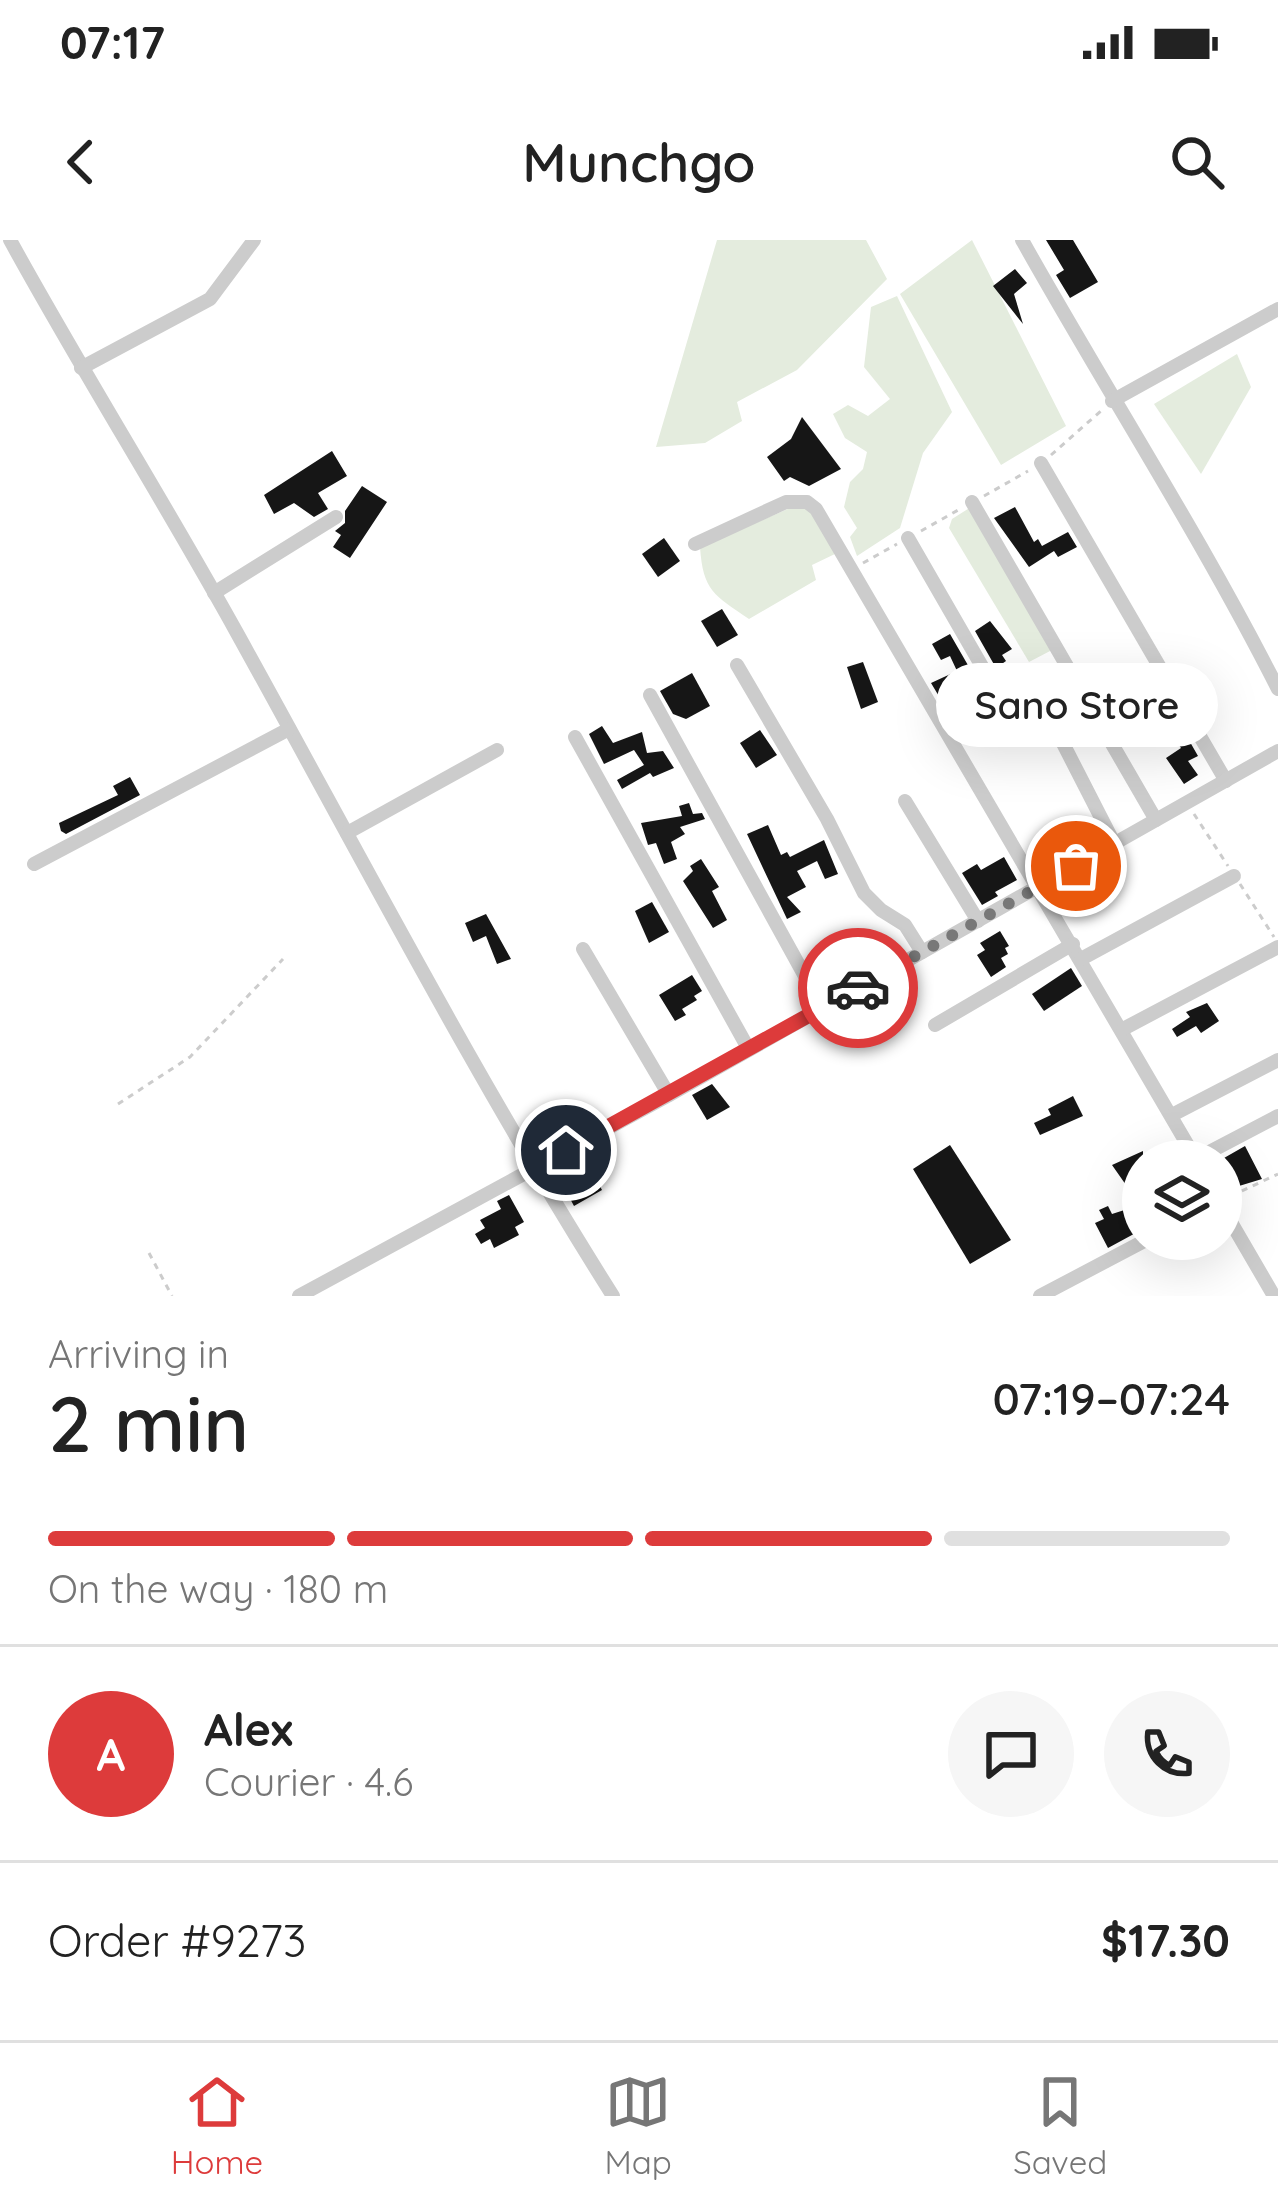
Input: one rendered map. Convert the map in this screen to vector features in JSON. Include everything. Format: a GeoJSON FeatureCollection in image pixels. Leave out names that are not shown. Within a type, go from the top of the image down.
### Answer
{"type":"FeatureCollection","features":[{"type":"Feature","properties":{"kind":"street"},"geometry":{"type":"LineString","coordinates":[[10,240],[80,368],[214,592],[532,1168],[614,1296]]}},
{"type":"Feature","properties":{"kind":"street"},"geometry":{"type":"LineString","coordinates":[[80,368],[210,299],[254,240]]}},
{"type":"Feature","properties":{"kind":"street"},"geometry":{"type":"LineString","coordinates":[[1022,240],[1112,401],[1208,556],[1278,688]]}},
{"type":"Feature","properties":{"kind":"street"},"geometry":{"type":"LineString","coordinates":[[1112,401],[1278,309]]}},
{"type":"Feature","properties":{"kind":"street"},"geometry":{"type":"LineString","coordinates":[[1041,463],[1226,781]]}},
{"type":"Feature","properties":{"kind":"street"},"geometry":{"type":"LineString","coordinates":[[695,544],[796,500],[816,509],[1186,1140]]}},
{"type":"Feature","properties":{"kind":"street"},"geometry":{"type":"LineString","coordinates":[[972,502],[1156,820]]}},
{"type":"Feature","properties":{"kind":"street"},"geometry":{"type":"LineString","coordinates":[[214,592],[336,518]]}},
{"type":"Feature","properties":{"kind":"street"},"geometry":{"type":"LineString","coordinates":[[908,538],[1010,715],[1019,720],[1042,711],[1049,716],[1114,843]]}},
{"type":"Feature","properties":{"kind":"street"},"geometry":{"type":"LineString","coordinates":[[737,665],[864,893],[905,925],[922,952]]}},
{"type":"Feature","properties":{"kind":"street"},"geometry":{"type":"LineString","coordinates":[[650,695],[823,1007]]}},
{"type":"Feature","properties":{"kind":"street"},"geometry":{"type":"LineString","coordinates":[[34,864],[289,729]]}},
{"type":"Feature","properties":{"kind":"street"},"geometry":{"type":"LineString","coordinates":[[575,737],[748,1048]]}},
{"type":"Feature","properties":{"kind":"street"},"geometry":{"type":"LineString","coordinates":[[347,833],[497,750]]}},
{"type":"Feature","properties":{"kind":"street"},"geometry":{"type":"LineString","coordinates":[[304,1295],[1278,752]]}},
{"type":"Feature","properties":{"kind":"street"},"geometry":{"type":"LineString","coordinates":[[905,800],[978,921]]}},
{"type":"Feature","properties":{"kind":"street"},"geometry":{"type":"LineString","coordinates":[[1082,959],[1234,876]]}},
{"type":"Feature","properties":{"kind":"street"},"geometry":{"type":"LineString","coordinates":[[935,1024],[1072,944]]}},
{"type":"Feature","properties":{"kind":"street"},"geometry":{"type":"LineString","coordinates":[[1123,1029],[1278,947]]}},
{"type":"Feature","properties":{"kind":"street"},"geometry":{"type":"LineString","coordinates":[[583,949],[669,1095]]}},
{"type":"Feature","properties":{"kind":"street"},"geometry":{"type":"LineString","coordinates":[[1172,1115],[1278,1060]]}},
{"type":"Feature","properties":{"kind":"street"},"geometry":{"type":"LineString","coordinates":[[1234,1140],[1278,1116]]}},
{"type":"Feature","properties":{"kind":"street"},"geometry":{"type":"LineString","coordinates":[[1242,1240],[1274,1296]]}},
{"type":"Feature","properties":{"kind":"street"},"geometry":{"type":"LineString","coordinates":[[1040,1296],[1122,1253]]}},
{"type":"Feature","properties":{"kind":"path"},"geometry":{"type":"LineString","coordinates":[[850,569],[1041,463],[1112,401]]}},
{"type":"Feature","properties":{"kind":"path"},"geometry":{"type":"LineString","coordinates":[[118,1105],[190,1057],[283,959]]}},
{"type":"Feature","properties":{"kind":"path"},"geometry":{"type":"LineString","coordinates":[[1242,1192],[1278,1174]]}},
{"type":"Feature","properties":{"kind":"path"},"geometry":{"type":"LineString","coordinates":[[149,1253],[172,1296]]}},
{"type":"Feature","properties":{"kind":"shaded area"},"geometry":{"type":"Polygon","coordinates":[[[717,240],[866,240],[887,279],[797,370],[737,402],[742,421],[705,443],[656,447],[717,240]]]}},
{"type":"Feature","properties":{"kind":"shaded area"},"geometry":{"type":"Polygon","coordinates":[[[972,240],[1066,426],[1001,465],[900,294],[972,240]]]}},
{"type":"Feature","properties":{"kind":"shaded area"},"geometry":{"type":"Polygon","coordinates":[[[897,296],[952,412],[923,453],[900,528],[857,556],[850,537],[857,528],[844,507],[850,482],[863,469],[867,452],[845,438],[833,414],[848,405],[868,416],[890,399],[864,367],[871,307],[897,296]]]}},
{"type":"Feature","properties":{"kind":"shaded area"},"geometry":{"type":"Polygon","coordinates":[[[1237,354],[1251,387],[1201,474],[1154,404],[1237,354]]]}},
{"type":"Feature","properties":{"kind":"shaded area"},"geometry":{"type":"Polygon","coordinates":[[[797,505],[814,513],[837,553],[812,565],[816,580],[749,619],[712,590],[700,547],[797,505]]]}},
{"type":"Feature","properties":{"kind":"shaded area"},"geometry":{"type":"Polygon","coordinates":[[[971,507],[1052,650],[1029,662],[949,528],[952,519],[971,507]]]}},
{"type":"Feature","properties":{"kind":"building"},"geometry":{"type":"Polygon","coordinates":[[[1046,240],[1073,240],[1098,282],[1070,298],[1056,275],[1064,270],[1046,240]]]}},
{"type":"Feature","properties":{"kind":"building"},"geometry":{"type":"Polygon","coordinates":[[[1015,269],[1027,283],[1014,294],[1023,324],[993,286],[1015,269]]]}},
{"type":"Feature","properties":{"kind":"building"},"geometry":{"type":"Polygon","coordinates":[[[802,417],[841,469],[809,486],[790,477],[784,481],[767,457],[791,439],[802,417]]]}},
{"type":"Feature","properties":{"kind":"building"},"geometry":{"type":"Polygon","coordinates":[[[332,451],[347,476],[318,493],[328,509],[314,517],[294,503],[274,514],[264,495],[332,451]]]}},
{"type":"Feature","properties":{"kind":"building"},"geometry":{"type":"Polygon","coordinates":[[[362,486],[387,502],[350,558],[333,547],[341,535],[335,531],[345,523],[345,511],[362,486]]]}},
{"type":"Feature","properties":{"kind":"building"},"geometry":{"type":"Polygon","coordinates":[[[1015,507],[1034,542],[1038,539],[1042,546],[1068,532],[1077,547],[1058,557],[1054,551],[1029,567],[994,518],[1015,507]]]}},
{"type":"Feature","properties":{"kind":"building"},"geometry":{"type":"Polygon","coordinates":[[[664,538],[680,561],[658,577],[642,554],[664,538]]]}},
{"type":"Feature","properties":{"kind":"building"},"geometry":{"type":"Polygon","coordinates":[[[722,609],[738,635],[717,647],[701,621],[722,609]]]}},
{"type":"Feature","properties":{"kind":"building"},"geometry":{"type":"Polygon","coordinates":[[[990,621],[1012,649],[1002,655],[1006,661],[996,668],[975,631],[990,621]]]}},
{"type":"Feature","properties":{"kind":"building"},"geometry":{"type":"Polygon","coordinates":[[[950,634],[984,693],[967,703],[958,687],[940,698],[931,683],[957,671],[950,656],[941,660],[932,644],[950,634]]]}},
{"type":"Feature","properties":{"kind":"building"},"geometry":{"type":"Polygon","coordinates":[[[863,662],[878,702],[861,709],[847,667],[863,662]]]}},
{"type":"Feature","properties":{"kind":"building"},"geometry":{"type":"Polygon","coordinates":[[[1053,665],[1063,682],[1023,704],[1012,685],[1053,665]]]}},
{"type":"Feature","properties":{"kind":"building"},"geometry":{"type":"Polygon","coordinates":[[[692,673],[710,706],[686,719],[673,714],[660,691],[692,673]]]}},
{"type":"Feature","properties":{"kind":"building"},"geometry":{"type":"Polygon","coordinates":[[[602,726],[613,743],[642,732],[647,753],[663,751],[674,768],[653,777],[650,773],[622,789],[617,780],[644,765],[634,750],[604,764],[589,734],[602,726]]]}},
{"type":"Feature","properties":{"kind":"building"},"geometry":{"type":"Polygon","coordinates":[[[760,730],[777,755],[756,768],[740,743],[760,730]]]}},
{"type":"Feature","properties":{"kind":"building"},"geometry":{"type":"Polygon","coordinates":[[[1186,735],[1198,756],[1188,761],[1198,775],[1184,784],[1166,758],[1181,748],[1176,741],[1186,735]]]}},
{"type":"Feature","properties":{"kind":"building"},"geometry":{"type":"Polygon","coordinates":[[[130,777],[140,795],[66,834],[61,831],[59,823],[118,795],[113,786],[130,777]]]}},
{"type":"Feature","properties":{"kind":"building"},"geometry":{"type":"Polygon","coordinates":[[[689,803],[693,814],[702,813],[705,819],[680,827],[685,834],[671,842],[677,859],[664,864],[656,843],[648,845],[641,823],[682,816],[679,806],[689,803]]]}},
{"type":"Feature","properties":{"kind":"building"},"geometry":{"type":"Polygon","coordinates":[[[768,825],[781,855],[787,852],[790,857],[824,840],[838,874],[825,879],[817,861],[797,871],[806,887],[787,897],[801,912],[787,919],[747,834],[768,825]]]}},
{"type":"Feature","properties":{"kind":"building"},"geometry":{"type":"Polygon","coordinates":[[[1004,857],[1017,880],[982,905],[962,873],[977,864],[981,870],[1004,857]]]}},
{"type":"Feature","properties":{"kind":"building"},"geometry":{"type":"Polygon","coordinates":[[[701,859],[719,887],[712,891],[727,920],[713,928],[683,881],[693,871],[690,866],[701,859]]]}},
{"type":"Feature","properties":{"kind":"building"},"geometry":{"type":"Polygon","coordinates":[[[652,902],[669,932],[649,943],[635,911],[652,902]]]}},
{"type":"Feature","properties":{"kind":"building"},"geometry":{"type":"Polygon","coordinates":[[[486,914],[511,959],[497,964],[486,936],[473,942],[465,923],[486,914]]]}},
{"type":"Feature","properties":{"kind":"building"},"geometry":{"type":"Polygon","coordinates":[[[1000,931],[1009,946],[1005,948],[1008,954],[1001,958],[1006,967],[991,977],[977,955],[985,950],[980,943],[1000,931]]]}},
{"type":"Feature","properties":{"kind":"building"},"geometry":{"type":"Polygon","coordinates":[[[1071,968],[1082,986],[1044,1011],[1032,994],[1071,968]]]}},
{"type":"Feature","properties":{"kind":"building"},"geometry":{"type":"Polygon","coordinates":[[[692,975],[702,991],[682,1009],[686,1015],[675,1021],[659,995],[692,975]]]}},
{"type":"Feature","properties":{"kind":"building"},"geometry":{"type":"Polygon","coordinates":[[[1207,1003],[1219,1021],[1201,1033],[1196,1026],[1177,1037],[1172,1029],[1190,1017],[1186,1012],[1207,1003]]]}},
{"type":"Feature","properties":{"kind":"building"},"geometry":{"type":"Polygon","coordinates":[[[712,1084],[730,1107],[707,1120],[692,1095],[712,1084]]]}},
{"type":"Feature","properties":{"kind":"building"},"geometry":{"type":"Polygon","coordinates":[[[1073,1096],[1083,1116],[1040,1135],[1034,1123],[1073,1096]]]}},
{"type":"Feature","properties":{"kind":"building"},"geometry":{"type":"Polygon","coordinates":[[[950,1145],[1011,1240],[970,1264],[913,1169],[950,1145]]]}},
{"type":"Feature","properties":{"kind":"building"},"geometry":{"type":"Polygon","coordinates":[[[1242,1148],[1262,1179],[1242,1185],[1242,1148]]]}},
{"type":"Feature","properties":{"kind":"building"},"geometry":{"type":"Polygon","coordinates":[[[1122,1160],[1122,1179],[1112,1165],[1122,1160]]]}},
{"type":"Feature","properties":{"kind":"building"},"geometry":{"type":"Polygon","coordinates":[[[570,1162],[577,1175],[590,1168],[602,1190],[574,1206],[560,1180],[564,1178],[559,1168],[570,1162]]]}},
{"type":"Feature","properties":{"kind":"building"},"geometry":{"type":"Polygon","coordinates":[[[509,1195],[524,1222],[515,1227],[519,1235],[494,1248],[490,1239],[481,1244],[475,1234],[485,1228],[480,1220],[501,1209],[497,1201],[509,1195]]]}},
{"type":"Feature","properties":{"kind":"building"},"geometry":{"type":"Polygon","coordinates":[[[1108,1206],[1112,1214],[1122,1211],[1122,1240],[1108,1248],[1095,1223],[1104,1219],[1099,1210],[1108,1206]]]}},
{"type":"Feature","properties":{"kind":"way so far"},"geometry":{"type":"LineString","coordinates":[[858,988],[1076,866]]}},
{"type":"Feature","properties":{"kind":"place","name":"Sano Store"},"geometry":{"type":"Point","coordinates":[1076,866]}},
{"type":"Feature","properties":{"kind":"route"},"geometry":{"type":"LineString","coordinates":[[566,1150],[858,988]]}}]}
